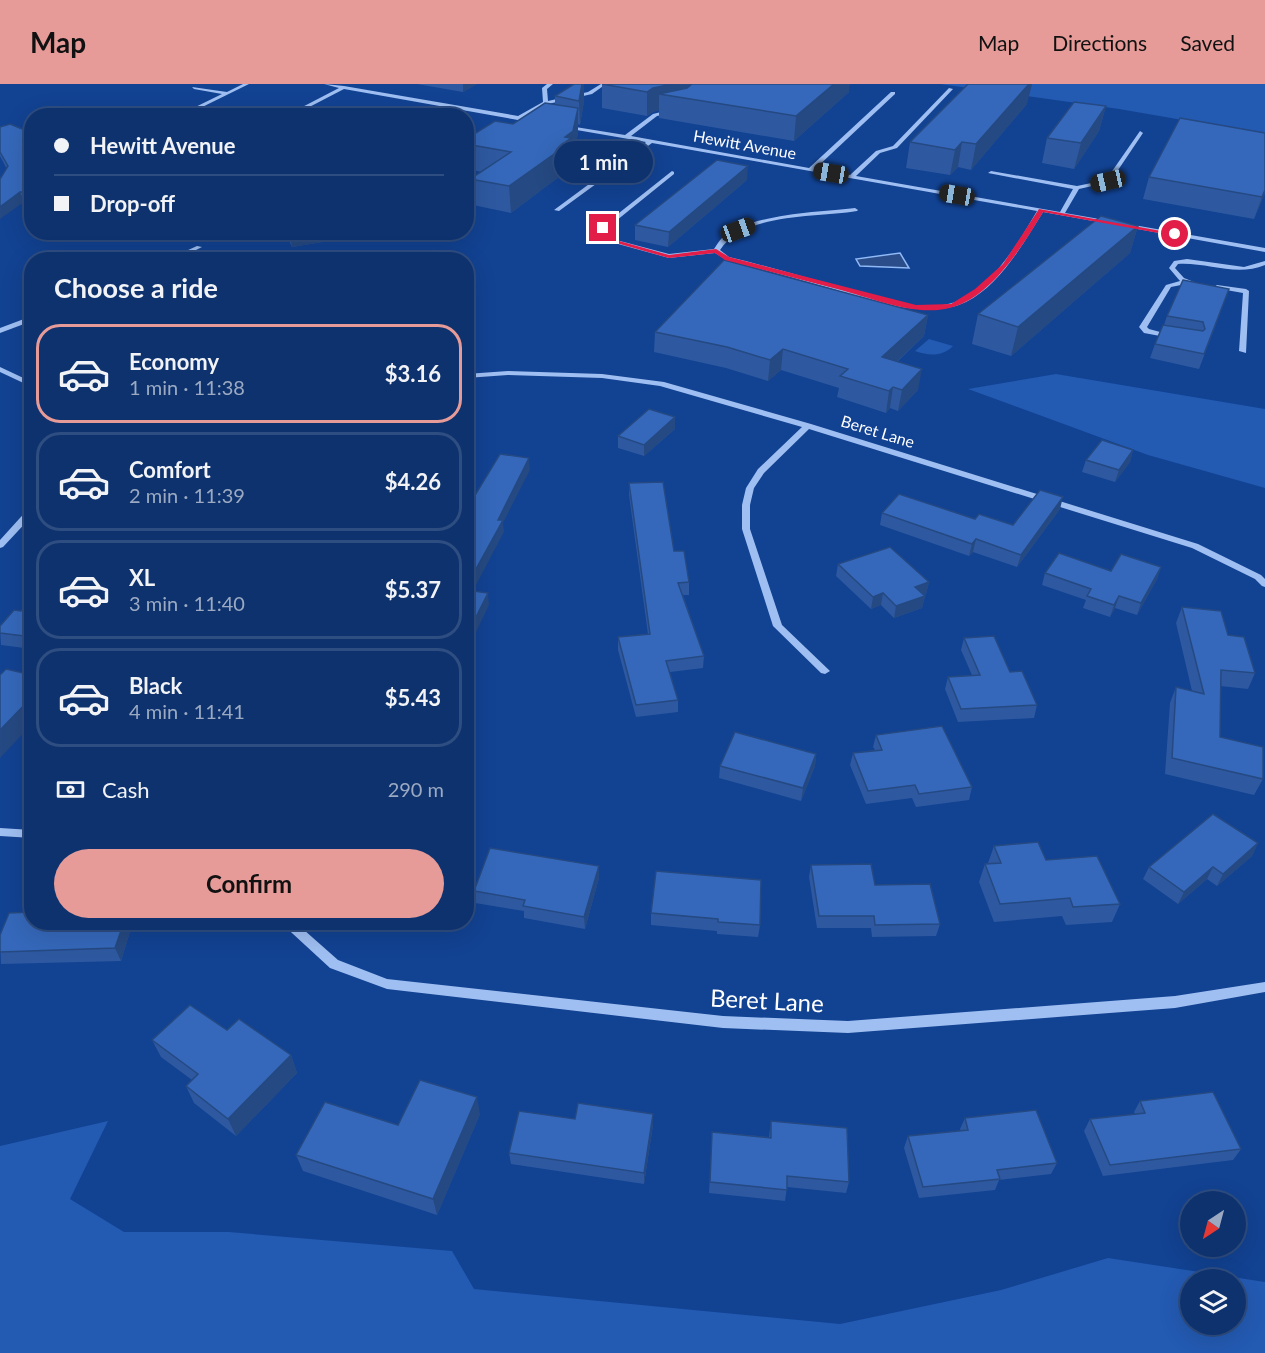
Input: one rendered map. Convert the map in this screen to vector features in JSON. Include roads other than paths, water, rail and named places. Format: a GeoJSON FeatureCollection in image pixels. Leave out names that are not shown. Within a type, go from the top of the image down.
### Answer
{"type":"FeatureCollection","features":[{"type":"Feature","properties":{"kind":"street"},"geometry":{"type":"LineString","coordinates":[[196,108],[247,84]]}},
{"type":"Feature","properties":{"kind":"street"},"geometry":{"type":"LineString","coordinates":[[326,84],[461,108]]}},
{"type":"Feature","properties":{"kind":"street"},"geometry":{"type":"LineString","coordinates":[[546,103],[544,88],[551,84]]}},
{"type":"Feature","properties":{"kind":"street"},"geometry":{"type":"LineString","coordinates":[[519,118],[546,103],[590,93],[604,84]]}},
{"type":"Feature","properties":{"kind":"street"},"geometry":{"type":"LineString","coordinates":[[303,108],[344,87]]}},
{"type":"Feature","properties":{"kind":"street"},"geometry":{"type":"LineString","coordinates":[[194,88],[227,93]]}},
{"type":"Feature","properties":{"kind":"street"},"geometry":{"type":"LineString","coordinates":[[852,176],[878,152],[895,147],[951,89]]}},
{"type":"Feature","properties":{"kind":"street"},"geometry":{"type":"LineString","coordinates":[[811,169],[893,93]]}},
{"type":"Feature","properties":{"kind":"street"},"geometry":{"type":"LineString","coordinates":[[626,137],[656,115],[682,109]]}},
{"type":"Feature","properties":{"kind":"street"},"geometry":{"type":"LineString","coordinates":[[474,110],[540,122]]}},
{"type":"Feature","properties":{"kind":"street"},"geometry":{"type":"LineString","coordinates":[[500,121],[508,116]]}},
{"type":"Feature","properties":{"kind":"street","name":"Hewitt Avenue"},"geometry":{"type":"LineString","coordinates":[[562,126],[1265,250]]}},
{"type":"Feature","properties":{"kind":"street"},"geometry":{"type":"LineString","coordinates":[[991,173],[1077,188],[1108,181],[1140,133]]}},
{"type":"Feature","properties":{"kind":"street"},"geometry":{"type":"LineString","coordinates":[[557,210],[651,141]]}},
{"type":"Feature","properties":{"kind":"street"},"geometry":{"type":"LineString","coordinates":[[672,173],[603,228],[602,238],[669,256],[716,251],[727,258],[889,302],[916,307],[952,306],[978,290],[1005,265],[1021,244],[1041,210]]}},
{"type":"Feature","properties":{"kind":"street"},"geometry":{"type":"LineString","coordinates":[[1062,213],[1077,188]]}},
{"type":"Feature","properties":{"kind":"street"},"geometry":{"type":"LineString","coordinates":[[716,251],[718,244],[738,230],[760,222],[855,210]]}},
{"type":"Feature","properties":{"kind":"street"},"geometry":{"type":"LineString","coordinates":[[187,252],[199,247]]}},
{"type":"Feature","properties":{"kind":"street"},"geometry":{"type":"LineString","coordinates":[[1184,282],[1172,268],[1176,262],[1190,260],[1242,268],[1257,267],[1265,263]]}},
{"type":"Feature","properties":{"kind":"street"},"geometry":{"type":"LineString","coordinates":[[1185,339],[1152,333],[1143,327],[1168,286],[1184,282],[1246,291],[1243,351]]}},
{"type":"Feature","properties":{"kind":"street"},"geometry":{"type":"LineString","coordinates":[[0,331],[24,321]]}},
{"type":"Feature","properties":{"kind":"street"},"geometry":{"type":"LineString","coordinates":[[0,369],[24,381]]}},
{"type":"Feature","properties":{"kind":"street","name":"Beret Lane"},"geometry":{"type":"LineString","coordinates":[[474,375],[508,372],[602,376],[660,384],[807,426],[1195,546],[1258,577],[1265,584]]}},
{"type":"Feature","properties":{"kind":"street"},"geometry":{"type":"LineString","coordinates":[[807,426],[761,471],[750,488],[746,505],[746,529],[778,626],[825,671]]}},
{"type":"Feature","properties":{"kind":"street"},"geometry":{"type":"LineString","coordinates":[[0,545],[24,519]]}},
{"type":"Feature","properties":{"kind":"street"},"geometry":{"type":"LineString","coordinates":[[0,832],[24,834]]}},
{"type":"Feature","properties":{"kind":"street","name":"Beret Lane"},"geometry":{"type":"LineString","coordinates":[[295,930],[334,964],[387,984],[723,1022],[860,1026],[1174,1002],[1265,987]]}}]}
